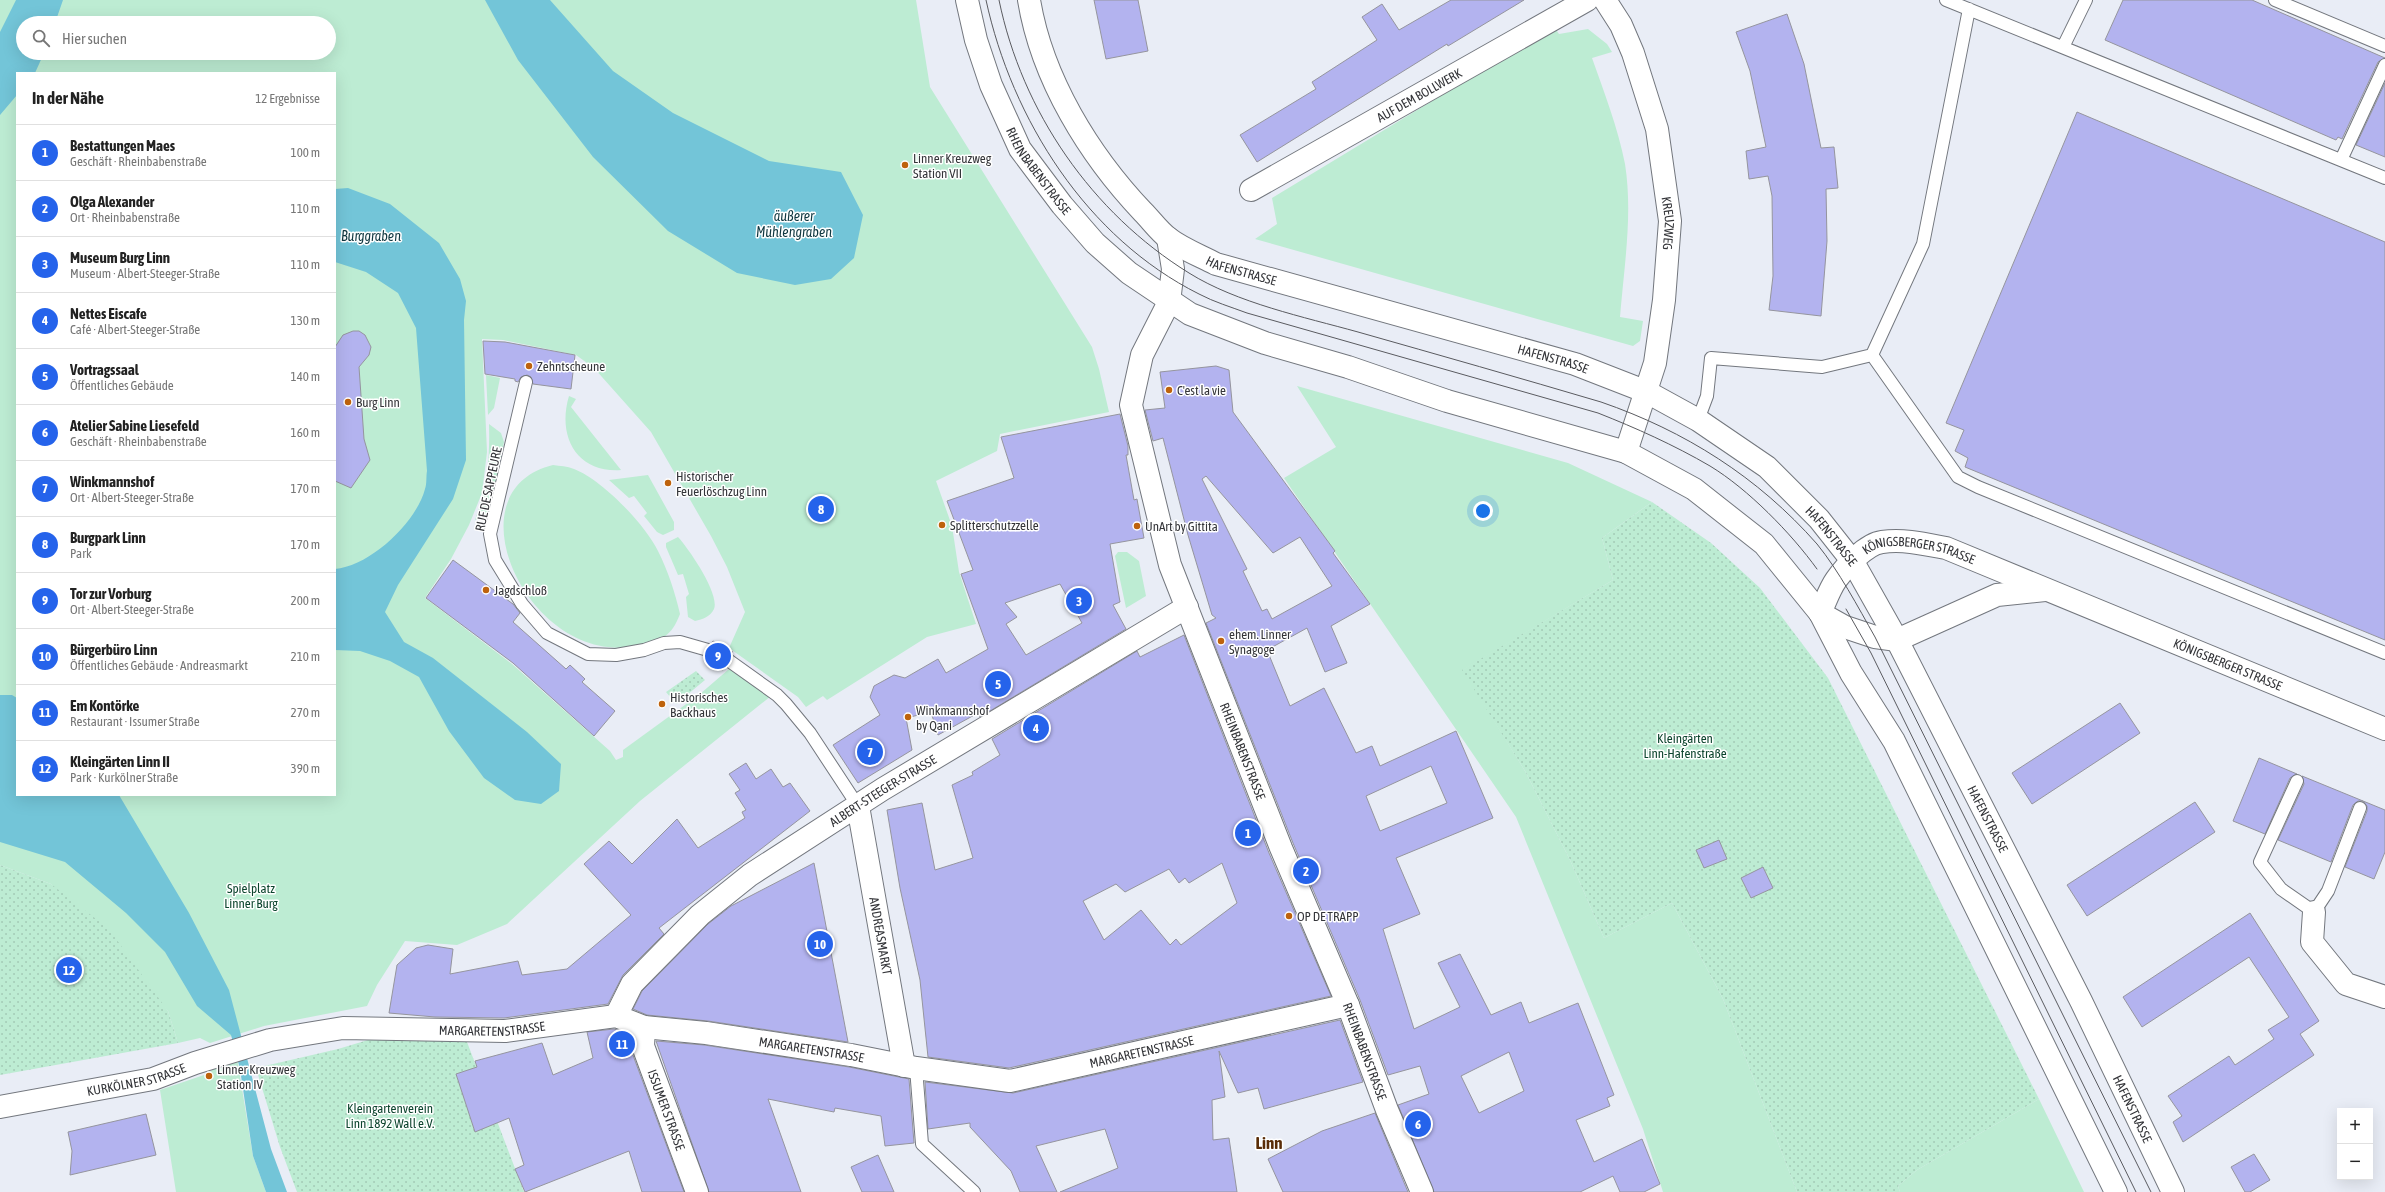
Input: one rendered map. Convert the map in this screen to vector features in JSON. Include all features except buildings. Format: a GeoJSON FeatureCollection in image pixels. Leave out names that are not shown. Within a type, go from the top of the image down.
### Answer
{"type":"FeatureCollection","features":[{"type":"Feature","properties":{"kind":"street","name":"RHEINBABENSTRASSE"},"geometry":{"type":"LineString","coordinates":[[967,0],[976,40],[991,85],[1020,149],[1062,205],[1095,243],[1129,273],[1169,302]]}},
{"type":"Feature","properties":{"kind":"street"},"geometry":{"type":"LineString","coordinates":[[1030,0],[1033,21],[1048,65],[1070,111],[1101,164],[1168,238]]}},
{"type":"Feature","properties":{"kind":"street","name":"AUF DEM BOLLWERK"},"geometry":{"type":"LineString","coordinates":[[1251,190],[1586,0]]}},
{"type":"Feature","properties":{"kind":"street","name":"KREUZWEG"},"geometry":{"type":"LineString","coordinates":[[1605,0],[1621,25],[1633,53],[1657,130],[1670,221],[1663,307],[1655,362],[1647,392],[1626,452]]}},
{"type":"Feature","properties":{"kind":"street","name":"RHEINBABENSTRASSE"},"geometry":{"type":"LineString","coordinates":[[1168,238],[1173,269],[1169,302],[1142,355],[1131,405],[1170,565],[1281,848],[1348,1005],[1387,1110],[1422,1192]]}},
{"type":"Feature","properties":{"kind":"street","name":"HAFENSTRASSE"},"geometry":{"type":"LineString","coordinates":[[1168,238],[1216,264],[1575,364],[1647,392],[1698,420],[1767,467],[1819,519],[1853,562],[1897,640],[2080,1001],[2173,1192]]}},
{"type":"Feature","properties":{"kind":"street"},"geometry":{"type":"LineString","coordinates":[[1169,302],[1190,314],[1265,343],[1348,367],[1447,401],[1626,452],[1694,489],[1764,544],[1820,613],[1851,673],[1894,741],[2116,1192]]}},
{"type":"Feature","properties":{"kind":"street","name":"KÖNIGSBERGER STRASSE"},"geometry":{"type":"LineString","coordinates":[[1820,613],[1836,580],[1873,544],[1882,542],[1914,542],[1946,548],[2385,729]]}},
{"type":"Feature","properties":{"kind":"street","name":"KÖNIGSBERGER STRASSE"},"geometry":{"type":"LineString","coordinates":[[1897,640],[1997,595],[2048,590]]}},
{"type":"Feature","properties":{"kind":"street","name":"ALBERT-STEEGER-STRASSE"},"geometry":{"type":"LineString","coordinates":[[616,1016],[632,984],[700,915],[750,875],[858,806],[1187,607]]}},
{"type":"Feature","properties":{"kind":"street"},"geometry":{"type":"LineString","coordinates":[[1820,613],[1844,627],[1875,637],[1897,640]]}},
{"type":"Feature","properties":{"kind":"street","name":"ANDREASMARKT"},"geometry":{"type":"LineString","coordinates":[[858,806],[910,1067]]}},
{"type":"Feature","properties":{"kind":"street"},"geometry":{"type":"LineString","coordinates":[[2314,912],[2312,942],[2346,984],[2385,997]]}},
{"type":"Feature","properties":{"kind":"street","name":"MARGARETENSTRASSE"},"geometry":{"type":"LineString","coordinates":[[270,1040],[343,1028],[505,1031],[616,1016],[644,1027],[706,1033],[910,1067],[1010,1081],[1348,1005]]}},
{"type":"Feature","properties":{"kind":"street","name":"ISSUMER STRASSE"},"geometry":{"type":"LineString","coordinates":[[644,1027],[643,1046],[697,1192]]}},
{"type":"Feature","properties":{"kind":"street","name":"KURKÖLNER STRASSE"},"geometry":{"type":"LineString","coordinates":[[0,1107],[154,1079],[204,1060],[270,1040]]}},
{"type":"Feature","properties":{"kind":"lane"},"geometry":{"type":"LineString","coordinates":[[1946,0],[2385,178]]}},
{"type":"Feature","properties":{"kind":"lane"},"geometry":{"type":"LineString","coordinates":[[2063,47],[2086,0]]}},
{"type":"Feature","properties":{"kind":"lane"},"geometry":{"type":"LineString","coordinates":[[2275,0],[2385,46]]}},
{"type":"Feature","properties":{"kind":"lane"},"geometry":{"type":"LineString","coordinates":[[1872,355],[1923,244],[1969,9]]}},
{"type":"Feature","properties":{"kind":"lane"},"geometry":{"type":"LineString","coordinates":[[2341,160],[2385,65]]}},
{"type":"Feature","properties":{"kind":"lane"},"geometry":{"type":"LineString","coordinates":[[1698,420],[1707,396],[1711,358],[1822,367],[1872,355]]}},
{"type":"Feature","properties":{"kind":"lane"},"geometry":{"type":"LineString","coordinates":[[1872,355],[1958,477],[1978,487],[2385,653]]}},
{"type":"Feature","properties":{"kind":"lane","name":"RUE DE SAPPEURE"},"geometry":{"type":"LineString","coordinates":[[526,382],[490,534],[495,560],[518,598],[547,633],[588,654],[616,655],[644,650],[664,643],[680,642],[708,650]]}},
{"type":"Feature","properties":{"kind":"lane"},"geometry":{"type":"LineString","coordinates":[[730,661],[777,695],[810,733],[858,806]]}},
{"type":"Feature","properties":{"kind":"lane"},"geometry":{"type":"LineString","coordinates":[[2297,781],[2260,862],[2281,889],[2314,912],[2328,891],[2360,808]]}},
{"type":"Feature","properties":{"kind":"lane"},"geometry":{"type":"LineString","coordinates":[[910,1067],[922,1144],[974,1192]]}},
{"type":"Feature","properties":{"kind":"green space","name":"Spielplatz Linner Burg"},"geometry":{"type":"Polygon","coordinates":[[[0,0],[916,0],[930,87],[1092,347],[1099,369],[1109,412],[1000,434],[997,451],[936,481],[952,526],[959,572],[976,624],[927,637],[827,700],[823,696],[806,707],[798,697],[729,648],[745,612],[727,567],[711,536],[651,432],[594,368],[576,355],[503,340],[482,339],[487,452],[482,493],[469,525],[451,559],[425,598],[512,664],[610,751],[616,760],[623,757],[623,750],[700,694],[729,669],[771,696],[640,801],[507,924],[457,945],[405,941],[377,985],[367,1006],[264,1026],[210,1043],[200,1038],[178,1043],[168,1011],[51,884],[0,865],[0,0]]]}},
{"type":"Feature","properties":{"kind":"green space"},"geometry":{"type":"Polygon","coordinates":[[[1554,27],[1559,34],[1588,29],[1607,44],[1612,52],[1592,58],[1615,124],[1625,164],[1628,221],[1620,317],[1643,321],[1640,341],[1633,346],[1255,239],[1277,224],[1272,198],[1554,27]]]}},
{"type":"Feature","properties":{"kind":"green space"},"geometry":{"type":"Polygon","coordinates":[[[486,375],[500,378],[494,408],[488,415],[486,375]]]}},
{"type":"Feature","properties":{"kind":"green space"},"geometry":{"type":"Polygon","coordinates":[[[1297,386],[1568,463],[1652,502],[1602,538],[1613,580],[1463,670],[1525,771],[1570,860],[1604,938],[1672,903],[1723,999],[1797,1192],[1663,1192],[1643,1129],[1516,817],[1284,478],[1336,447],[1297,386]]]}},
{"type":"Feature","properties":{"kind":"green space"},"geometry":{"type":"Polygon","coordinates":[[[569,396],[576,399],[571,407],[621,470],[605,469],[592,465],[582,458],[574,449],[568,438],[566,425],[566,411],[569,396]]]}},
{"type":"Feature","properties":{"kind":"green space"},"geometry":{"type":"Polygon","coordinates":[[[489,424],[501,433],[504,442],[490,508],[486,516],[475,520],[487,473],[489,424]]]}},
{"type":"Feature","properties":{"kind":"green space"},"geometry":{"type":"Polygon","coordinates":[[[553,465],[574,469],[597,482],[633,516],[652,540],[668,574],[680,614],[673,628],[665,636],[655,641],[640,645],[601,646],[566,632],[537,607],[516,575],[505,540],[506,508],[521,481],[553,465]]]}},
{"type":"Feature","properties":{"kind":"green space"},"geometry":{"type":"Polygon","coordinates":[[[648,475],[674,522],[674,530],[663,535],[657,532],[644,516],[647,513],[634,496],[629,498],[609,480],[648,475]]]}},
{"type":"Feature","properties":{"kind":"green space","name":"Kleingärten Linn-Hafenstraße"},"geometry":{"type":"Polygon","coordinates":[[[1652,502],[1711,543],[1760,588],[1828,678],[2039,1099],[1917,1170],[1898,1186],[1900,1192],[1797,1192],[1723,999],[1672,903],[1604,938],[1570,860],[1525,771],[1462,670],[1613,580],[1602,538],[1652,502]]]}},
{"type":"Feature","properties":{"kind":"green space"},"geometry":{"type":"Polygon","coordinates":[[[678,537],[702,572],[715,602],[714,609],[708,616],[695,621],[688,617],[686,597],[689,594],[683,574],[678,575],[666,547],[666,543],[678,537]]]}},
{"type":"Feature","properties":{"kind":"green space"},"geometry":{"type":"Polygon","coordinates":[[[1118,552],[1127,552],[1139,561],[1146,596],[1126,608],[1115,556],[1118,552]]]}},
{"type":"Feature","properties":{"kind":"green space"},"geometry":{"type":"Polygon","coordinates":[[[696,671],[705,680],[676,704],[666,692],[696,671]]]}},
{"type":"Feature","properties":{"kind":"green space"},"geometry":{"type":"Polygon","coordinates":[[[0,865],[51,884],[109,929],[168,1011],[178,1043],[0,1075],[0,865]]]}},
{"type":"Feature","properties":{"kind":"green space","name":"Kleingartenverein Linn 1892 Wall e.V."},"geometry":{"type":"Polygon","coordinates":[[[387,1039],[467,1042],[524,1192],[297,1192],[280,1147],[256,1068],[338,1049],[368,1040],[387,1039]]]}},
{"type":"Feature","properties":{"kind":"green space"},"geometry":{"type":"Polygon","coordinates":[[[237,1058],[253,1156],[266,1192],[176,1192],[160,1090],[204,1075],[228,1060],[237,1058]]]}},
{"type":"Feature","properties":{"kind":"green space"},"geometry":{"type":"Polygon","coordinates":[[[2039,1099],[2084,1192],[1900,1192],[1898,1186],[1917,1170],[2039,1099]]]}},
{"type":"Feature","properties":{"kind":"water"},"geometry":{"type":"Polygon","coordinates":[[[16,0],[63,0],[57,16],[16,16],[16,60],[41,60],[35,72],[16,72],[16,96],[0,115],[0,32],[16,0]]]}},
{"type":"Feature","properties":{"kind":"water","name":"äußerer Mühlengraben"},"geometry":{"type":"Polygon","coordinates":[[[485,0],[550,0],[613,71],[673,113],[769,161],[841,172],[863,215],[854,258],[831,279],[795,285],[737,273],[668,231],[593,157],[518,60],[485,0]]]}},
{"type":"Feature","properties":{"kind":"water","name":"Burggraben"},"geometry":{"type":"Polygon","coordinates":[[[348,188],[390,204],[439,243],[460,279],[466,301],[464,320],[466,460],[453,499],[398,585],[385,612],[404,642],[433,658],[527,732],[561,764],[559,791],[541,804],[515,800],[484,778],[449,731],[419,677],[390,661],[360,651],[336,650],[336,569],[349,566],[363,560],[390,541],[412,515],[420,502],[426,487],[427,471],[416,328],[398,293],[366,272],[336,262],[336,189],[348,188]]]}},
{"type":"Feature","properties":{"kind":"water"},"geometry":{"type":"Polygon","coordinates":[[[0,695],[12,695],[16,697],[16,796],[120,796],[189,913],[229,990],[271,1149],[287,1192],[266,1192],[253,1156],[240,1069],[231,1035],[197,1006],[165,952],[126,913],[65,862],[0,842],[0,695]]]}},
{"type":"Feature","properties":{"kind":"tram line"},"geometry":{"type":"LineString","coordinates":[[986,0],[998,45],[1014,89],[1035,131],[1060,171],[1089,208],[1122,241],[1159,270],[1205,297],[1247,313],[1598,413],[1641,431],[1710,466],[1739,487],[1754,499],[1782,527],[1817,569]]}},
{"type":"Feature","properties":{"kind":"tram line"},"geometry":{"type":"LineString","coordinates":[[999,0],[1010,41],[1025,81],[1044,120],[1066,156],[1092,190],[1122,221],[1154,249],[1189,273],[1208,284],[1249,301],[1293,315],[1571,393],[1601,402],[1632,414],[1691,442],[1718,459],[1745,477],[1794,520],[1817,544],[1833,566],[1848,589],[1875,637],[2151,1192]]}},
{"type":"Feature","properties":{"kind":"tram line"},"geometry":{"type":"LineString","coordinates":[[1846,609],[1871,653],[2136,1192]]}},
{"type":"Feature","properties":{"kind":"place","name":"Linner Kreuzweg Station VII"},"geometry":{"type":"Point","coordinates":[905,165]}},
{"type":"Feature","properties":{"kind":"place","name":"Zehntscheune"},"geometry":{"type":"Point","coordinates":[529,366]}},
{"type":"Feature","properties":{"kind":"place","name":"C'est la vie"},"geometry":{"type":"Point","coordinates":[1169,390]}},
{"type":"Feature","properties":{"kind":"place","name":"Burg Linn"},"geometry":{"type":"Point","coordinates":[348,402]}},
{"type":"Feature","properties":{"kind":"place","name":"Historischer Feuerlöschzug Linn"},"geometry":{"type":"Point","coordinates":[668,483]}},
{"type":"Feature","properties":{"kind":"place","name":"Burgpark Linn"},"geometry":{"type":"Point","coordinates":[821,509]}},
{"type":"Feature","properties":{"kind":"place","name":"Splitterschutzzelle"},"geometry":{"type":"Point","coordinates":[942,525]}},
{"type":"Feature","properties":{"kind":"place","name":"UnArt by Gittita"},"geometry":{"type":"Point","coordinates":[1137,526]}},
{"type":"Feature","properties":{"kind":"place","name":"Jagdschloß"},"geometry":{"type":"Point","coordinates":[486,590]}},
{"type":"Feature","properties":{"kind":"place","name":"Museum Burg Linn"},"geometry":{"type":"Point","coordinates":[1079,601]}},
{"type":"Feature","properties":{"kind":"place","name":"ehem. Linner Synagoge"},"geometry":{"type":"Point","coordinates":[1221,641]}},
{"type":"Feature","properties":{"kind":"place","name":"Tor zur Vorburg"},"geometry":{"type":"Point","coordinates":[718,656]}},
{"type":"Feature","properties":{"kind":"place","name":"Vortragssaal"},"geometry":{"type":"Point","coordinates":[998,684]}},
{"type":"Feature","properties":{"kind":"place","name":"Historisches Backhaus"},"geometry":{"type":"Point","coordinates":[662,704]}},
{"type":"Feature","properties":{"kind":"place","name":"Winkmannshof by Qani"},"geometry":{"type":"Point","coordinates":[908,717]}},
{"type":"Feature","properties":{"kind":"place","name":"Nettes Eiscafe"},"geometry":{"type":"Point","coordinates":[1036,728]}},
{"type":"Feature","properties":{"kind":"place","name":"Winkmannshof"},"geometry":{"type":"Point","coordinates":[870,752]}},
{"type":"Feature","properties":{"kind":"place","name":"Bestattungen Maes"},"geometry":{"type":"Point","coordinates":[1248,833]}},
{"type":"Feature","properties":{"kind":"place","name":"Olga Alexander"},"geometry":{"type":"Point","coordinates":[1306,871]}},
{"type":"Feature","properties":{"kind":"place","name":"OP DE TRAPP"},"geometry":{"type":"Point","coordinates":[1289,916]}},
{"type":"Feature","properties":{"kind":"place","name":"Bürgerbüro Linn"},"geometry":{"type":"Point","coordinates":[820,944]}},
{"type":"Feature","properties":{"kind":"place","name":"Kleingärten Linn II"},"geometry":{"type":"Point","coordinates":[69,970]}},
{"type":"Feature","properties":{"kind":"place","name":"Em Kontörke"},"geometry":{"type":"Point","coordinates":[622,1044]}},
{"type":"Feature","properties":{"kind":"place","name":"Linner Kreuzweg Station IV"},"geometry":{"type":"Point","coordinates":[209,1076]}},
{"type":"Feature","properties":{"kind":"place","name":"Atelier Sabine Liesefeld"},"geometry":{"type":"Point","coordinates":[1418,1124]}},
{"type":"Feature","properties":{"kind":"district","name":"Linn"},"geometry":{"type":"Point","coordinates":[1269,1143]}}]}
